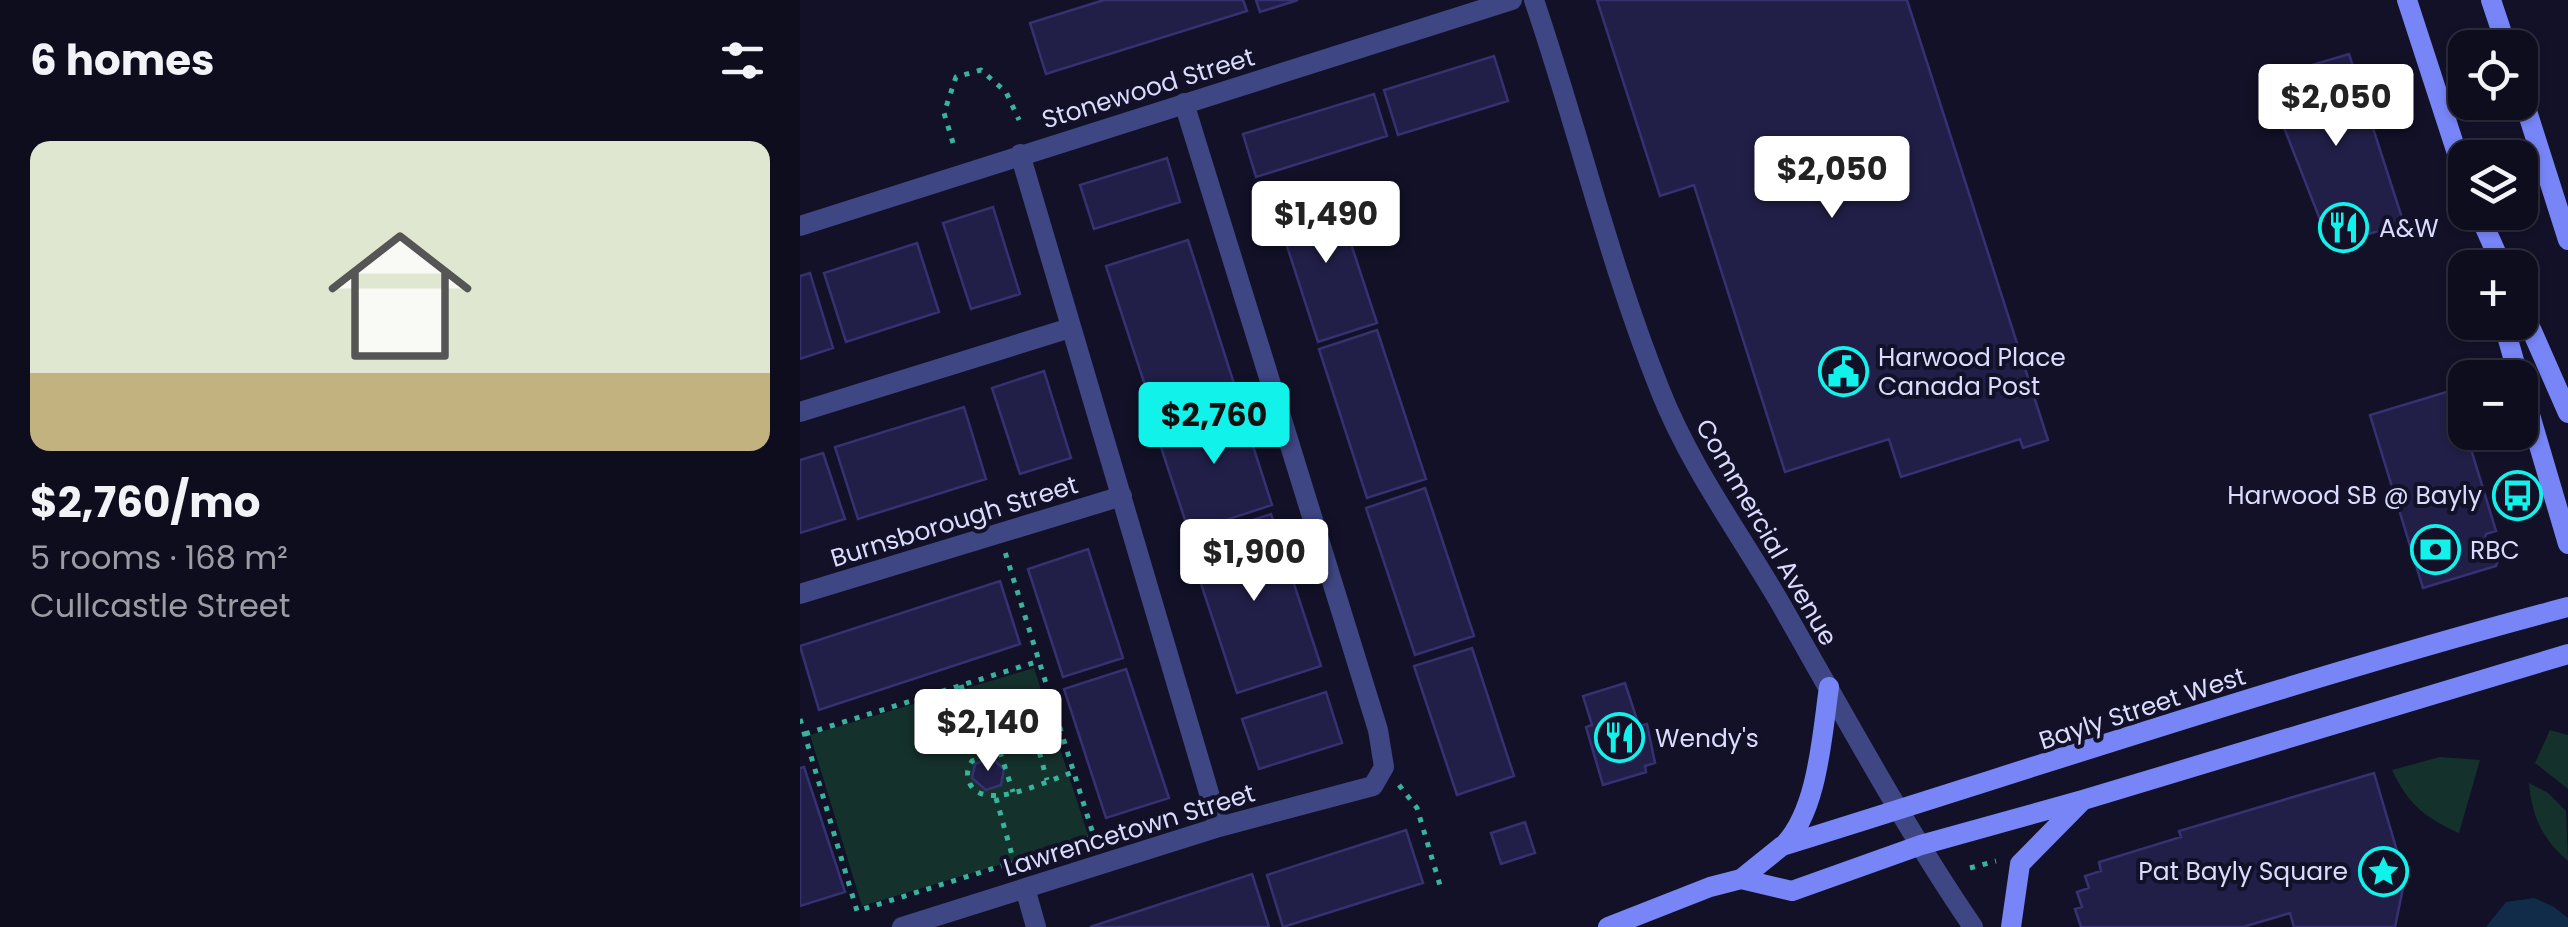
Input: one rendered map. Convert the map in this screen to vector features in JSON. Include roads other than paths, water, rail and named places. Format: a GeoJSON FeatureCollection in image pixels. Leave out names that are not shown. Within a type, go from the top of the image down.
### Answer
{"type":"FeatureCollection","features":[{"type":"Feature","properties":{"kind":"main road"},"geometry":{"type":"LineString","coordinates":[[2409,0],[2453,140]]}},
{"type":"Feature","properties":{"kind":"main road"},"geometry":{"type":"LineString","coordinates":[[2491,0],[2500,30]]}},
{"type":"Feature","properties":{"kind":"main road"},"geometry":{"type":"LineString","coordinates":[[2530,120],[2568,240]]}},
{"type":"Feature","properties":{"kind":"main road"},"geometry":{"type":"LineString","coordinates":[[2536,340],[2568,412]]}},
{"type":"Feature","properties":{"kind":"main road"},"geometry":{"type":"LineString","coordinates":[[2538,441],[2568,544]]}},
{"type":"Feature","properties":{"kind":"main road","name":"Bayly Street West"},"geometry":{"type":"LineString","coordinates":[[1741,879],[1782,846],[2478,630],[2568,607]]}},
{"type":"Feature","properties":{"kind":"main road","name":"Bayly Street West"},"geometry":{"type":"LineString","coordinates":[[1608,927],[1710,886],[1741,879],[1792,891],[1921,845],[2568,654]]}},
{"type":"Feature","properties":{"kind":"main road"},"geometry":{"type":"LineString","coordinates":[[1782,846],[1793,836],[1816,774],[1829,688]]}},
{"type":"Feature","properties":{"kind":"main road"},"geometry":{"type":"LineString","coordinates":[[2011,927],[2020,864],[2083,800]]}},
{"type":"Feature","properties":{"kind":"street","name":"Stonewood Street"},"geometry":{"type":"LineString","coordinates":[[800,226],[1512,0]]}},
{"type":"Feature","properties":{"kind":"street","name":"Commercial Avenue"},"geometry":{"type":"LineString","coordinates":[[1534,0],[1615,263],[1660,392],[1728,523],[1762,573],[1899,812],[1973,927]]}},
{"type":"Feature","properties":{"kind":"street","name":"Lawrencetown Street"},"geometry":{"type":"LineString","coordinates":[[902,927],[1219,827],[1373,786],[1384,767],[1378,730],[1184,102]]}},
{"type":"Feature","properties":{"kind":"street"},"geometry":{"type":"LineString","coordinates":[[1020,154],[1219,827]]}},
{"type":"Feature","properties":{"kind":"street"},"geometry":{"type":"LineString","coordinates":[[800,412],[1070,328]]}},
{"type":"Feature","properties":{"kind":"street","name":"Burnsborough Street"},"geometry":{"type":"LineString","coordinates":[[800,594],[1122,496]]}},
{"type":"Feature","properties":{"kind":"street"},"geometry":{"type":"LineString","coordinates":[[1025,888],[1036,927]]}},
{"type":"Feature","properties":{"kind":"water"},"geometry":{"type":"Polygon","coordinates":[[[2534,898],[2568,918],[2568,927],[2486,927],[2506,902],[2534,898]]]}},
{"type":"Feature","properties":{"kind":"place","name":"A&W"},"geometry":{"type":"Point","coordinates":[2344,228]}},
{"type":"Feature","properties":{"kind":"place","name":"Harwood Place Canada Post"},"geometry":{"type":"Point","coordinates":[1843,371]}},
{"type":"Feature","properties":{"kind":"place","name":"Harwood SB @ Bayly"},"geometry":{"type":"Point","coordinates":[2517,495]}},
{"type":"Feature","properties":{"kind":"place","name":"RBC"},"geometry":{"type":"Point","coordinates":[2435,550]}},
{"type":"Feature","properties":{"kind":"place","name":"Wendy's"},"geometry":{"type":"Point","coordinates":[1620,738]}},
{"type":"Feature","properties":{"kind":"place","name":"Pat Bayly Square"},"geometry":{"type":"Point","coordinates":[2383,871]}}]}
